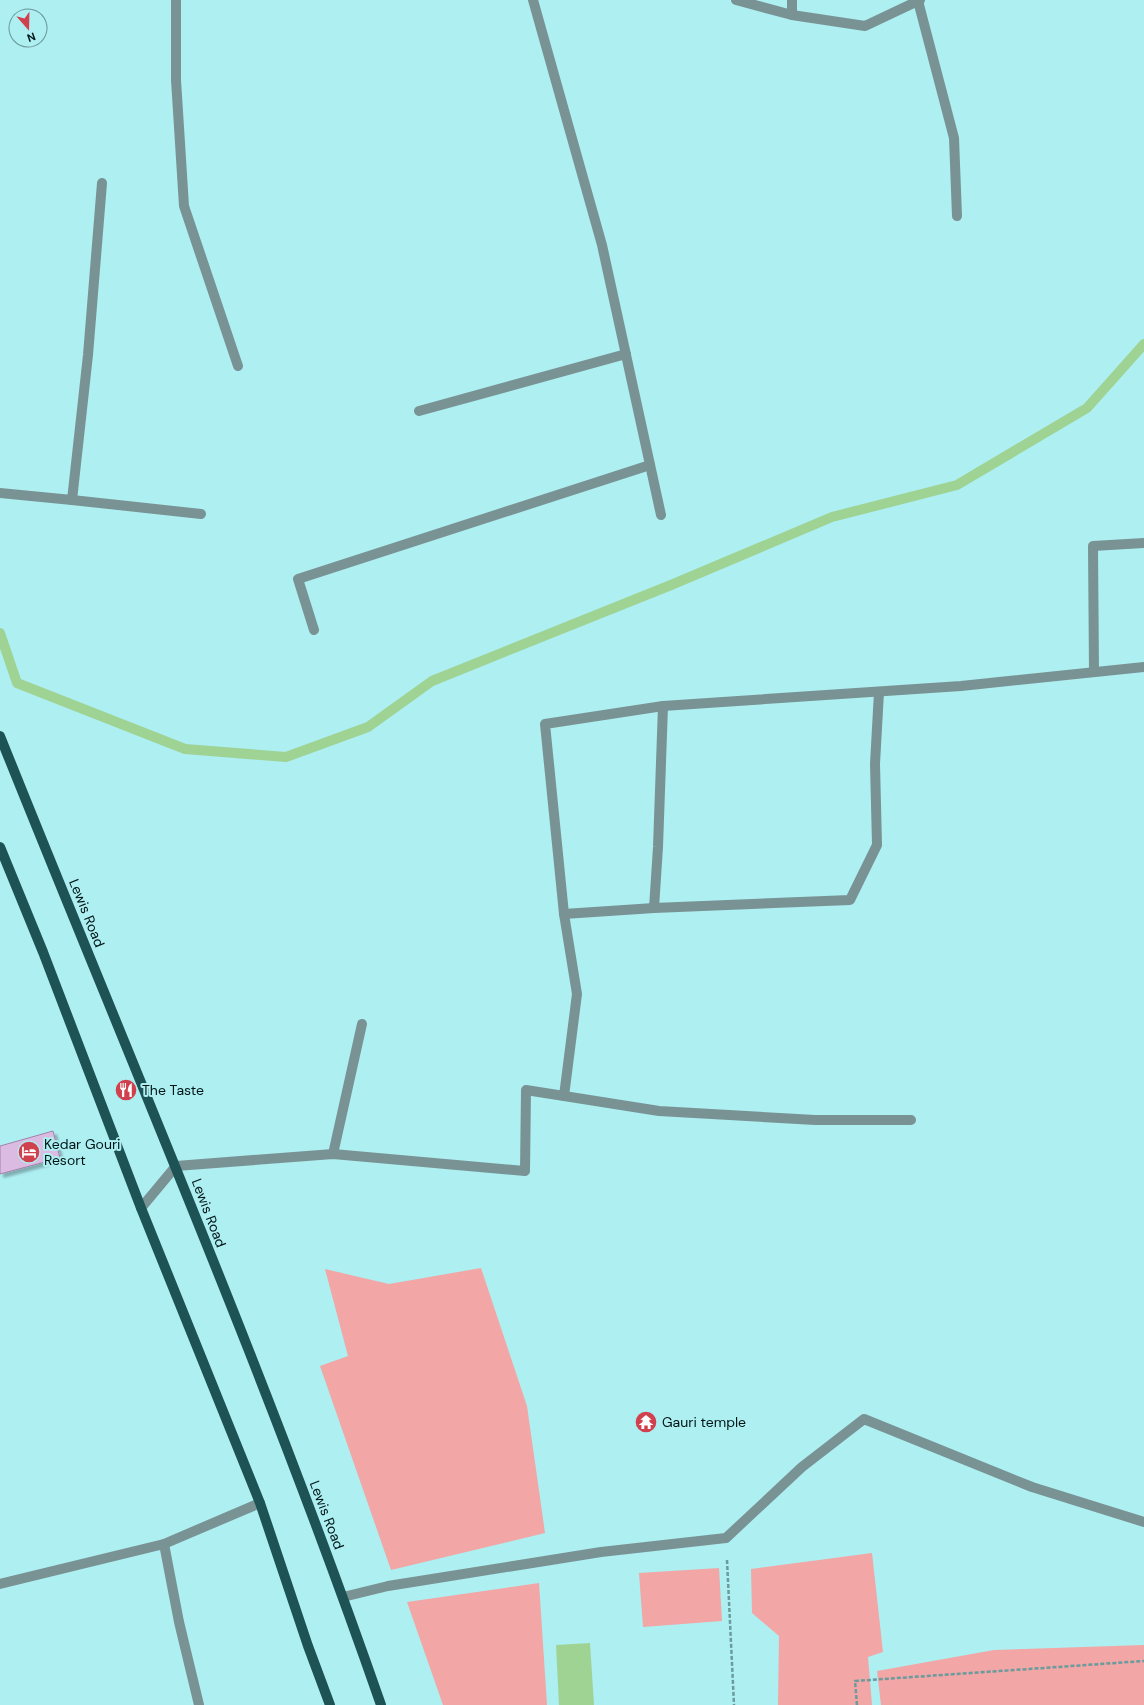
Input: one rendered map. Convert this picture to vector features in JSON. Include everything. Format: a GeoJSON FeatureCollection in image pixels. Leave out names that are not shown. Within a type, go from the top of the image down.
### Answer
{"type":"FeatureCollection","features":[{"type":"Feature","properties":{"kind":"main road","name":"Lewis Road"},"geometry":{"type":"LineString","coordinates":[[0,736],[176,1166],[343,1597],[381,1705]]}},
{"type":"Feature","properties":{"kind":"main road"},"geometry":{"type":"LineString","coordinates":[[0,847],[43,952],[141,1208],[260,1504],[308,1646],[330,1705]]}},
{"type":"Feature","properties":{"kind":"street"},"geometry":{"type":"LineString","coordinates":[[176,0],[176,80],[184,206],[238,366]]}},
{"type":"Feature","properties":{"kind":"street"},"geometry":{"type":"LineString","coordinates":[[533,0],[602,245],[661,515]]}},
{"type":"Feature","properties":{"kind":"street"},"geometry":{"type":"LineString","coordinates":[[736,0],[792,15],[865,26],[919,0],[954,138],[957,216]]}},
{"type":"Feature","properties":{"kind":"street"},"geometry":{"type":"LineString","coordinates":[[792,0],[792,15]]}},
{"type":"Feature","properties":{"kind":"street"},"geometry":{"type":"LineString","coordinates":[[72,500],[88,355],[102,183]]}},
{"type":"Feature","properties":{"kind":"street"},"geometry":{"type":"LineString","coordinates":[[419,411],[626,354]]}},
{"type":"Feature","properties":{"kind":"street"},"geometry":{"type":"LineString","coordinates":[[314,630],[298,579],[650,465]]}},
{"type":"Feature","properties":{"kind":"street"},"geometry":{"type":"LineString","coordinates":[[0,493],[201,514]]}},
{"type":"Feature","properties":{"kind":"street"},"geometry":{"type":"LineString","coordinates":[[1094,672],[1093,546],[1144,543]]}},
{"type":"Feature","properties":{"kind":"street"},"geometry":{"type":"LineString","coordinates":[[564,1096],[577,994],[564,914],[545,724],[663,706],[961,686],[1144,667]]}},
{"type":"Feature","properties":{"kind":"street"},"geometry":{"type":"LineString","coordinates":[[564,914],[654,908],[850,900],[877,845],[875,764],[879,692]]}},
{"type":"Feature","properties":{"kind":"street"},"geometry":{"type":"LineString","coordinates":[[654,908],[658,847],[663,706]]}},
{"type":"Feature","properties":{"kind":"street"},"geometry":{"type":"LineString","coordinates":[[334,1154],[362,1024]]}},
{"type":"Feature","properties":{"kind":"street"},"geometry":{"type":"LineString","coordinates":[[141,1208],[176,1166],[334,1154],[525,1171],[526,1090],[659,1111],[815,1120],[911,1120]]}},
{"type":"Feature","properties":{"kind":"street"},"geometry":{"type":"LineString","coordinates":[[343,1597],[388,1586],[601,1552],[726,1538],[802,1467],[864,1419],[1032,1487],[1144,1522]]}},
{"type":"Feature","properties":{"kind":"street"},"geometry":{"type":"LineString","coordinates":[[0,1584],[164,1544],[260,1504]]}},
{"type":"Feature","properties":{"kind":"street"},"geometry":{"type":"LineString","coordinates":[[164,1544],[199,1705]]}},
{"type":"Feature","properties":{"kind":"path"},"geometry":{"type":"LineString","coordinates":[[726,1538],[734,1705]]}},
{"type":"Feature","properties":{"kind":"path"},"geometry":{"type":"LineString","coordinates":[[858,1705],[855,1681],[1144,1661]]}},
{"type":"Feature","properties":{"kind":"shaded area"},"geometry":{"type":"Polygon","coordinates":[[[481,1268],[527,1406],[545,1533],[391,1570],[320,1366],[348,1356],[325,1269],[389,1284],[481,1268]]]}},
{"type":"Feature","properties":{"kind":"shaded area"},"geometry":{"type":"Polygon","coordinates":[[[872,1553],[883,1652],[868,1657],[872,1705],[778,1705],[779,1636],[752,1613],[751,1569],[872,1553]]]}},
{"type":"Feature","properties":{"kind":"shaded area"},"geometry":{"type":"Polygon","coordinates":[[[719,1568],[722,1621],[643,1627],[639,1573],[719,1568]]]}},
{"type":"Feature","properties":{"kind":"shaded area"},"geometry":{"type":"Polygon","coordinates":[[[539,1583],[547,1705],[443,1705],[407,1602],[539,1583]]]}},
{"type":"Feature","properties":{"kind":"shaded area"},"geometry":{"type":"Polygon","coordinates":[[[590,1643],[594,1705],[559,1705],[556,1645],[590,1643]]]}},
{"type":"Feature","properties":{"kind":"shaded area"},"geometry":{"type":"Polygon","coordinates":[[[1144,1645],[1144,1705],[881,1705],[877,1671],[994,1650],[1144,1645]]]}},
{"type":"Feature","properties":{"kind":"building","name":"Kedar Gouri Resort"},"geometry":{"type":"Polygon","coordinates":[[[53,1131],[60,1158],[0,1174],[0,1146],[53,1131]]]}},
{"type":"Feature","properties":{"kind":"waterway"},"geometry":{"type":"LineString","coordinates":[[0,633],[17,683],[185,749],[286,757],[368,727],[432,681],[671,585],[832,517],[957,485],[1087,408],[1144,344]]}},
{"type":"Feature","properties":{"kind":"place","name":"The Taste"},"geometry":{"type":"Point","coordinates":[126,1090]}},
{"type":"Feature","properties":{"kind":"place","name":"Kedar Gouri Resort"},"geometry":{"type":"Point","coordinates":[29,1152]}},
{"type":"Feature","properties":{"kind":"place","name":"Gauri temple"},"geometry":{"type":"Point","coordinates":[646,1422]}}]}
